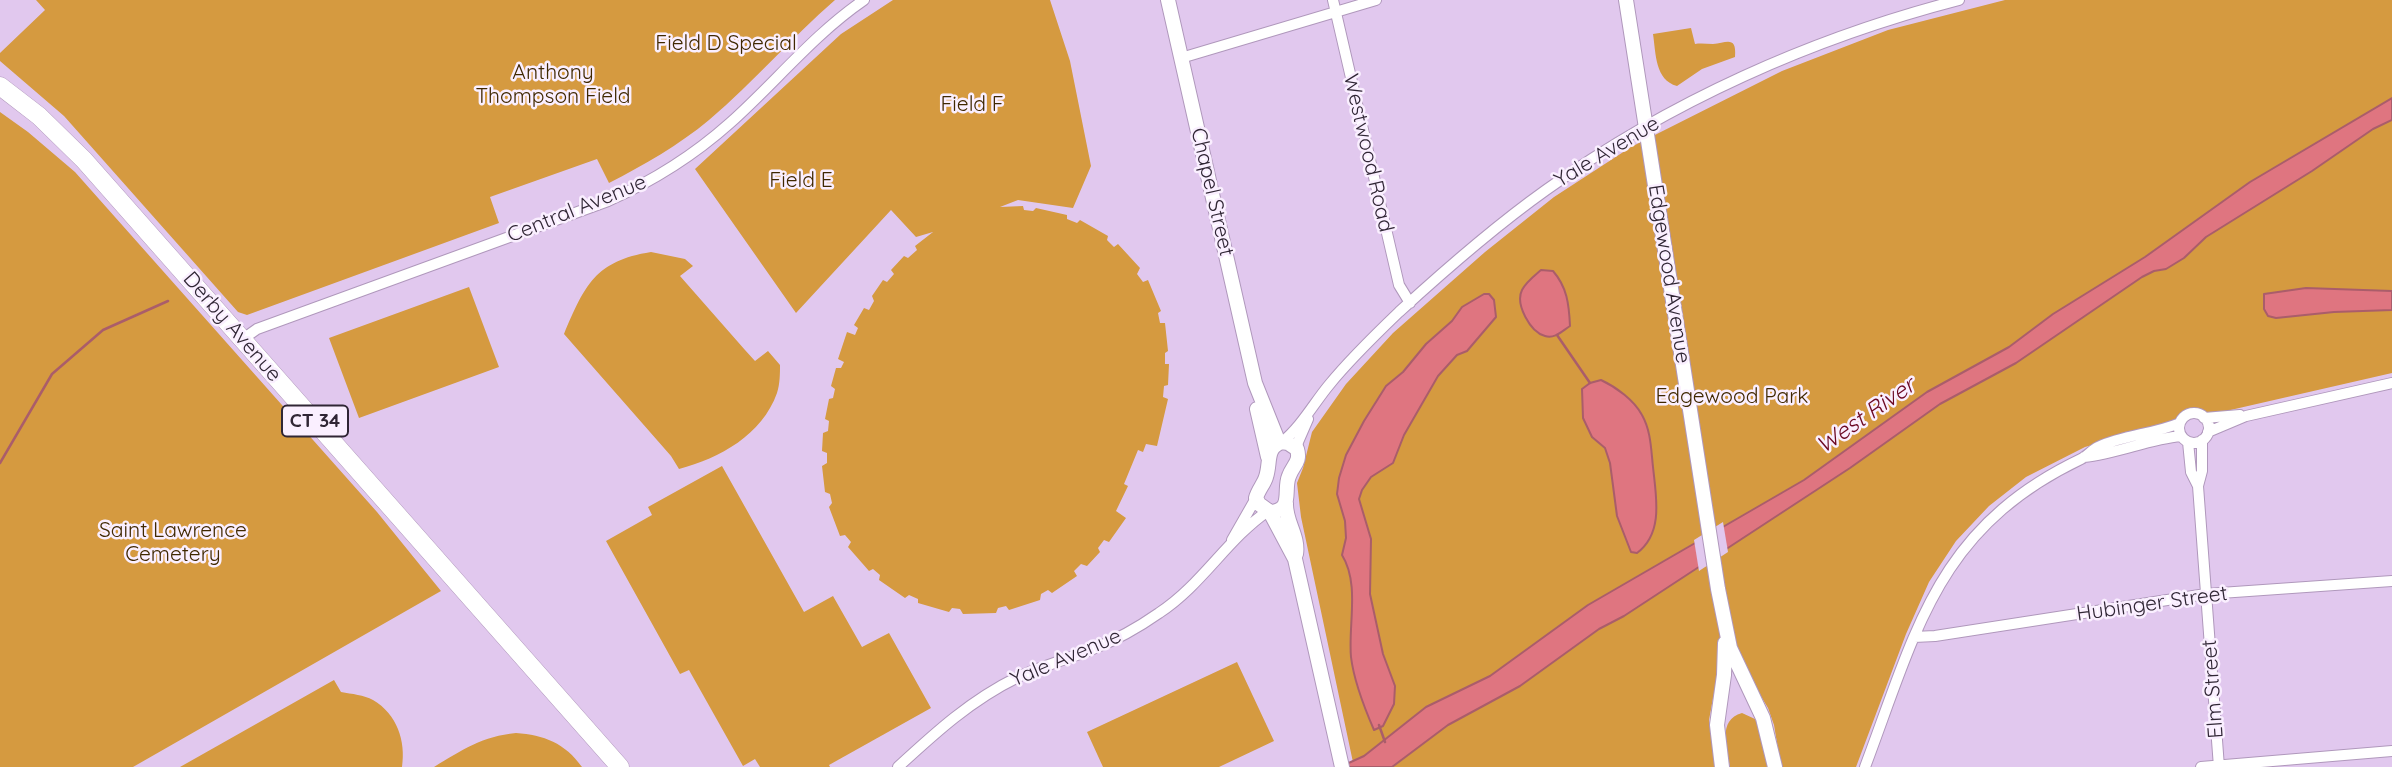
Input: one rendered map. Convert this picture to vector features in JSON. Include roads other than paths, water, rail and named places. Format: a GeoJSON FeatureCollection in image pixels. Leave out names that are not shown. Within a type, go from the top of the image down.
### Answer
{"type":"FeatureCollection","features":[{"type":"Feature","properties":{"kind":"highway","name":"Derby Avenue"},"geometry":{"type":"LineString","coordinates":[[0,86],[39,116],[84,160],[620,767]]}},
{"type":"Feature","properties":{"kind":"street","name":"Central Avenue"},"geometry":{"type":"LineString","coordinates":[[243,340],[257,328],[608,201],[637,188],[700,148],[731,123],[815,40],[864,0]]}},
{"type":"Feature","properties":{"kind":"street","name":"Chapel Street"},"geometry":{"type":"LineString","coordinates":[[1168,0],[1255,383],[1257,412],[1268,457]]}},
{"type":"Feature","properties":{"kind":"street","name":"Westwood Road"},"geometry":{"type":"LineString","coordinates":[[1333,0],[1399,285],[1410,303]]}},
{"type":"Feature","properties":{"kind":"street"},"geometry":{"type":"LineString","coordinates":[[1181,58],[1376,0]]}},
{"type":"Feature","properties":{"kind":"street","name":"Edgewood Avenue"},"geometry":{"type":"LineString","coordinates":[[1626,0],[1718,589],[1730,648],[1763,718],[1775,767]]}},
{"type":"Feature","properties":{"kind":"street","name":"Yale Avenue"},"geometry":{"type":"LineString","coordinates":[[1281,443],[1373,338],[1410,303],[1522,207],[1594,157],[1647,126],[1791,55],[1873,24],[1959,0]]}},
{"type":"Feature","properties":{"kind":"street","name":"Chapel Street"},"geometry":{"type":"LineString","coordinates":[[1255,383],[1281,443]]}},
{"type":"Feature","properties":{"kind":"street"},"geometry":{"type":"LineString","coordinates":[[2084,457],[2099,456],[2163,438],[2185,439],[2195,443],[2246,416],[2392,383]]}},
{"type":"Feature","properties":{"kind":"street","name":"Yale Avenue"},"geometry":{"type":"LineString","coordinates":[[1297,449],[1317,400]]}},
{"type":"Feature","properties":{"kind":"street"},"geometry":{"type":"LineString","coordinates":[[1865,767],[1935,589],[1962,549],[2002,507],[2030,486],[2096,448],[2161,430],[2180,423],[2187,415],[2204,418],[2233,414],[2246,416]]}},
{"type":"Feature","properties":{"kind":"street"},"geometry":{"type":"LineString","coordinates":[[2204,418],[2208,425],[2205,436]]}},
{"type":"Feature","properties":{"kind":"street"},"geometry":{"type":"LineString","coordinates":[[2180,423],[2185,439]]}},
{"type":"Feature","properties":{"kind":"street","name":"Elm Street"},"geometry":{"type":"LineString","coordinates":[[2205,436],[2198,486],[2219,766]]}},
{"type":"Feature","properties":{"kind":"street","name":"Elm Street"},"geometry":{"type":"LineString","coordinates":[[2185,439],[2191,472],[2198,486]]}},
{"type":"Feature","properties":{"kind":"street"},"geometry":{"type":"LineString","coordinates":[[1295,558],[1297,545],[1286,513],[1286,503],[1289,476],[1298,461],[1297,449],[1288,443],[1281,443],[1273,447],[1268,457],[1268,472],[1256,498],[1259,504],[1269,511],[1295,558],[1341,763]]}},
{"type":"Feature","properties":{"kind":"street","name":"Yale Avenue"},"geometry":{"type":"LineString","coordinates":[[1229,546],[1237,527],[1256,498]]}},
{"type":"Feature","properties":{"kind":"street"},"geometry":{"type":"LineString","coordinates":[[1269,511],[1280,510],[1286,503]]}},
{"type":"Feature","properties":{"kind":"street","name":"Yale Avenue"},"geometry":{"type":"LineString","coordinates":[[898,767],[940,728],[992,690],[1116,639],[1160,613],[1198,581],[1229,546],[1269,511]]}},
{"type":"Feature","properties":{"kind":"street","name":"Hubinger Street"},"geometry":{"type":"LineString","coordinates":[[1914,637],[1932,637],[2206,594],[2392,581]]}},
{"type":"Feature","properties":{"kind":"street","name":"Edgewood Avenue"},"geometry":{"type":"LineString","coordinates":[[1718,589],[1726,660],[1717,725],[1722,767]]}},
{"type":"Feature","properties":{"kind":"street"},"geometry":{"type":"LineString","coordinates":[[2201,767],[2392,751]]}},
{"type":"Feature","properties":{"kind":"waterway"},"geometry":{"type":"LineString","coordinates":[[0,463],[52,374],[103,330],[168,301]]}},
{"type":"Feature","properties":{"kind":"waterway"},"geometry":{"type":"LineString","coordinates":[[1557,335],[1590,383]]}},
{"type":"Feature","properties":{"kind":"waterway"},"geometry":{"type":"LineString","coordinates":[[1379,725],[1385,742]]}},
{"type":"Feature","properties":{"kind":"park label","name":"Field D Special"},"geometry":{"type":"Point","coordinates":[726,44]}},
{"type":"Feature","properties":{"kind":"park label","name":"Anthony Thompson Field"},"geometry":{"type":"Point","coordinates":[553,85]}},
{"type":"Feature","properties":{"kind":"park label","name":"Field F"},"geometry":{"type":"Point","coordinates":[972,105]}},
{"type":"Feature","properties":{"kind":"park label","name":"Field E"},"geometry":{"type":"Point","coordinates":[801,181]}},
{"type":"Feature","properties":{"kind":"park label","name":"Edgewood Park"},"geometry":{"type":"Point","coordinates":[1732,397]}},
{"type":"Feature","properties":{"kind":"park label","name":"Saint Lawrence Cemetery"},"geometry":{"type":"Point","coordinates":[173,543]}},
{"type":"Feature","properties":{"kind":"water label","name":"West River"},"geometry":{"type":"Point","coordinates":[1866,416]}}]}
